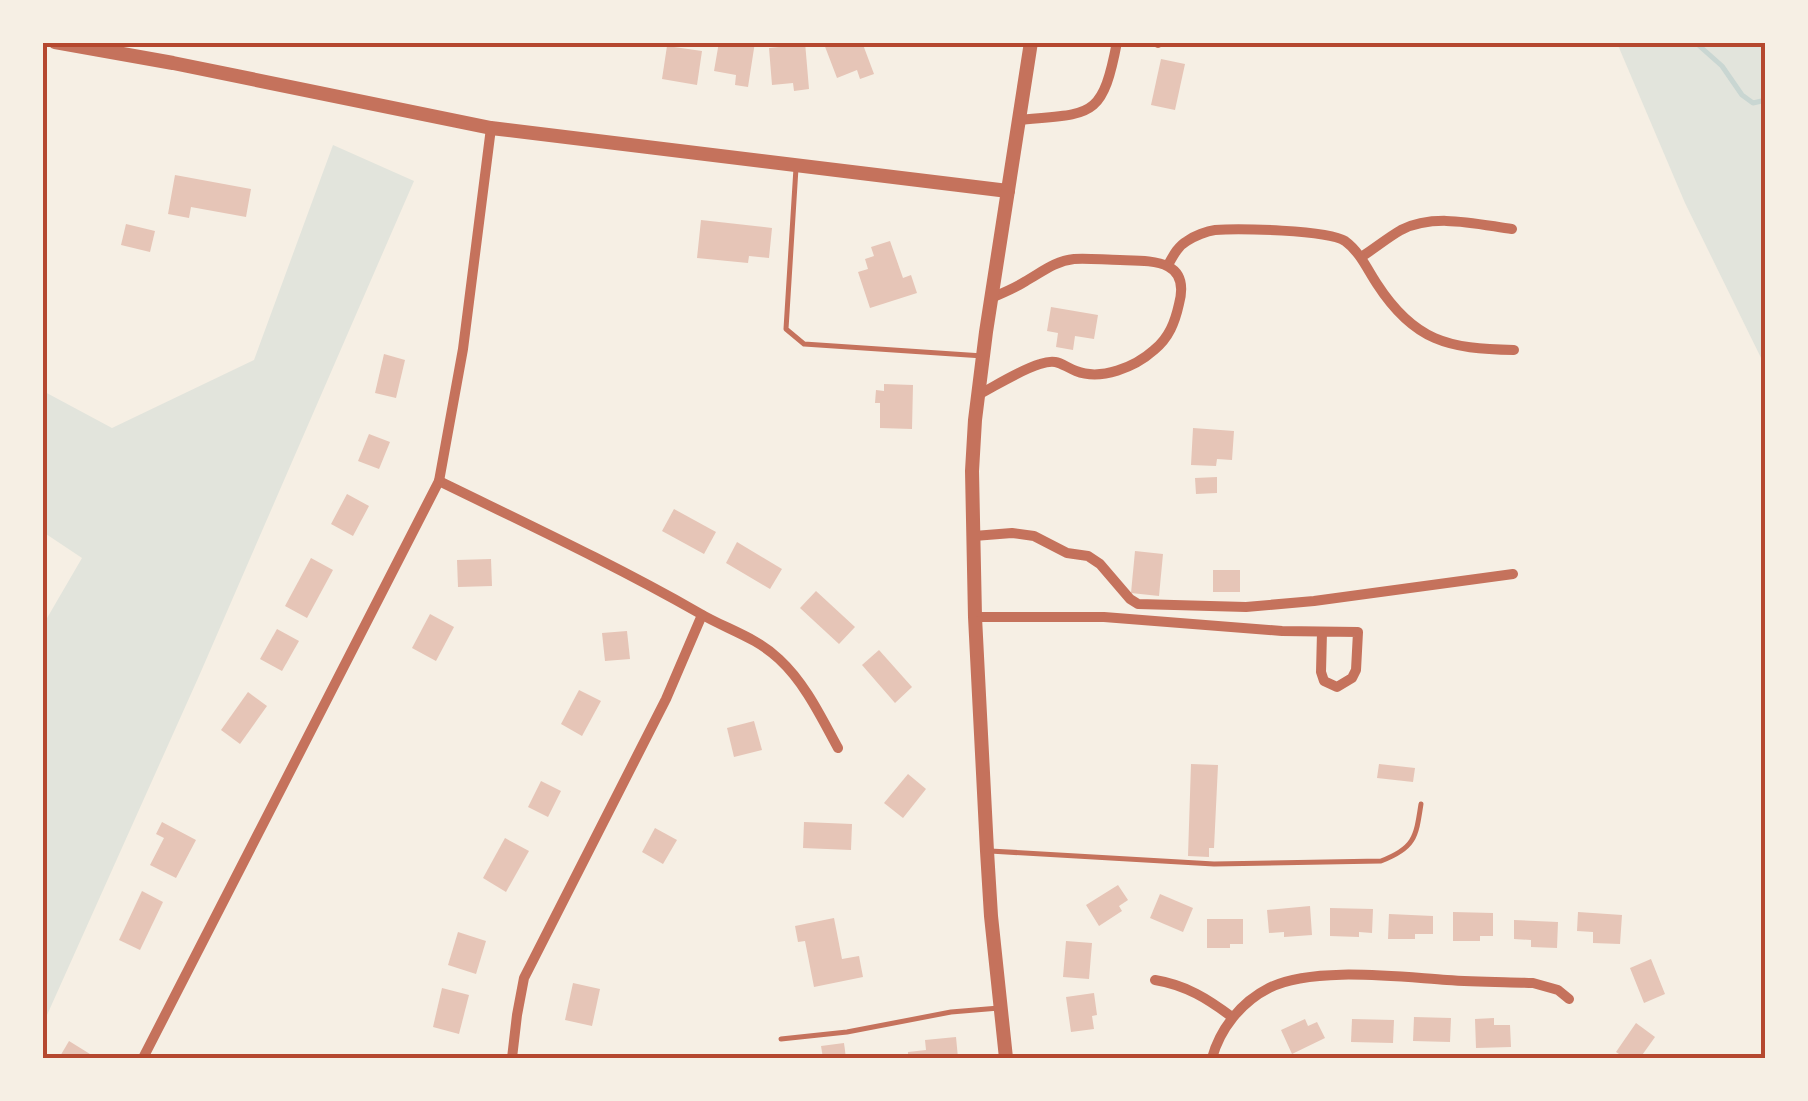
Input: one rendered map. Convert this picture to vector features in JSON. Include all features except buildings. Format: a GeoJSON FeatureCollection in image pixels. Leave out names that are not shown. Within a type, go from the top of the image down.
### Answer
{"type":"FeatureCollection","features":[{"type":"Feature","properties":{"kind":"street"},"geometry":{"type":"LineString","coordinates":[[55,42],[96,46],[492,128],[1008,191]]}},
{"type":"Feature","properties":{"kind":"street"},"geometry":{"type":"LineString","coordinates":[[1006,1058],[987,850],[972,471],[983,356],[1031,42]]}},
{"type":"Feature","properties":{"kind":"street"},"geometry":{"type":"LineString","coordinates":[[1018,120],[1079,114],[1097,104],[1110,79],[1117,42]]}},
{"type":"Feature","properties":{"kind":"street"},"geometry":{"type":"LineString","coordinates":[[143,1058],[439,481],[492,128]]}},
{"type":"Feature","properties":{"kind":"street"},"geometry":{"type":"LineString","coordinates":[[1361,258],[1400,231],[1422,222],[1461,222],[1512,229]]}},
{"type":"Feature","properties":{"kind":"street"},"geometry":{"type":"LineString","coordinates":[[1168,265],[1186,241],[1212,230],[1313,232],[1343,240],[1361,258],[1397,313],[1434,339],[1481,350],[1514,350]]}},
{"type":"Feature","properties":{"kind":"street"},"geometry":{"type":"LineString","coordinates":[[978,395],[1041,363],[1062,362],[1093,374],[1133,364],[1153,352],[1174,324],[1182,293],[1180,279],[1168,265],[1073,259],[1053,264],[991,298]]}},
{"type":"Feature","properties":{"kind":"street"},"geometry":{"type":"LineString","coordinates":[[439,481],[753,639],[779,658],[814,703],[838,748]]}},
{"type":"Feature","properties":{"kind":"street"},"geometry":{"type":"LineString","coordinates":[[974,536],[1034,536],[1067,553],[1088,556],[1138,604],[1246,607],[1513,574]]}},
{"type":"Feature","properties":{"kind":"street"},"geometry":{"type":"LineString","coordinates":[[512,1058],[524,978],[666,699],[702,615]]}},
{"type":"Feature","properties":{"kind":"street"},"geometry":{"type":"LineString","coordinates":[[975,617],[1104,617],[1282,631],[1358,632],[1356,670],[1352,678],[1337,687],[1324,681],[1321,672],[1322,632]]}},
{"type":"Feature","properties":{"kind":"street"},"geometry":{"type":"LineString","coordinates":[[1212,1058],[1232,1018],[1253,998],[1271,986],[1298,979],[1371,976],[1533,983],[1558,990],[1569,999]]}},
{"type":"Feature","properties":{"kind":"street"},"geometry":{"type":"LineString","coordinates":[[1155,980],[1188,989],[1232,1018]]}},
{"type":"Feature","properties":{"kind":"lane"},"geometry":{"type":"LineString","coordinates":[[796,165],[786,328],[804,344],[983,356]]}},
{"type":"Feature","properties":{"kind":"lane"},"geometry":{"type":"LineString","coordinates":[[987,850],[1214,864],[1381,860],[1395,855],[1416,836],[1421,804]]}},
{"type":"Feature","properties":{"kind":"lane"},"geometry":{"type":"LineString","coordinates":[[782,1039],[1002,1007]]}},
{"type":"Feature","properties":{"kind":"shaded area"},"geometry":{"type":"Polygon","coordinates":[[[1617,43],[1765,43],[1765,366],[1685,203],[1617,43]]]}},
{"type":"Feature","properties":{"kind":"shaded area"},"geometry":{"type":"Polygon","coordinates":[[[333,145],[414,181],[43,1024],[43,625],[82,558],[43,532],[43,391],[112,428],[254,360],[333,145]]]}},
{"type":"Feature","properties":{"kind":"waterway"},"geometry":{"type":"LineString","coordinates":[[1695,42],[1722,66],[1742,95],[1753,103],[1766,100]]}}]}
